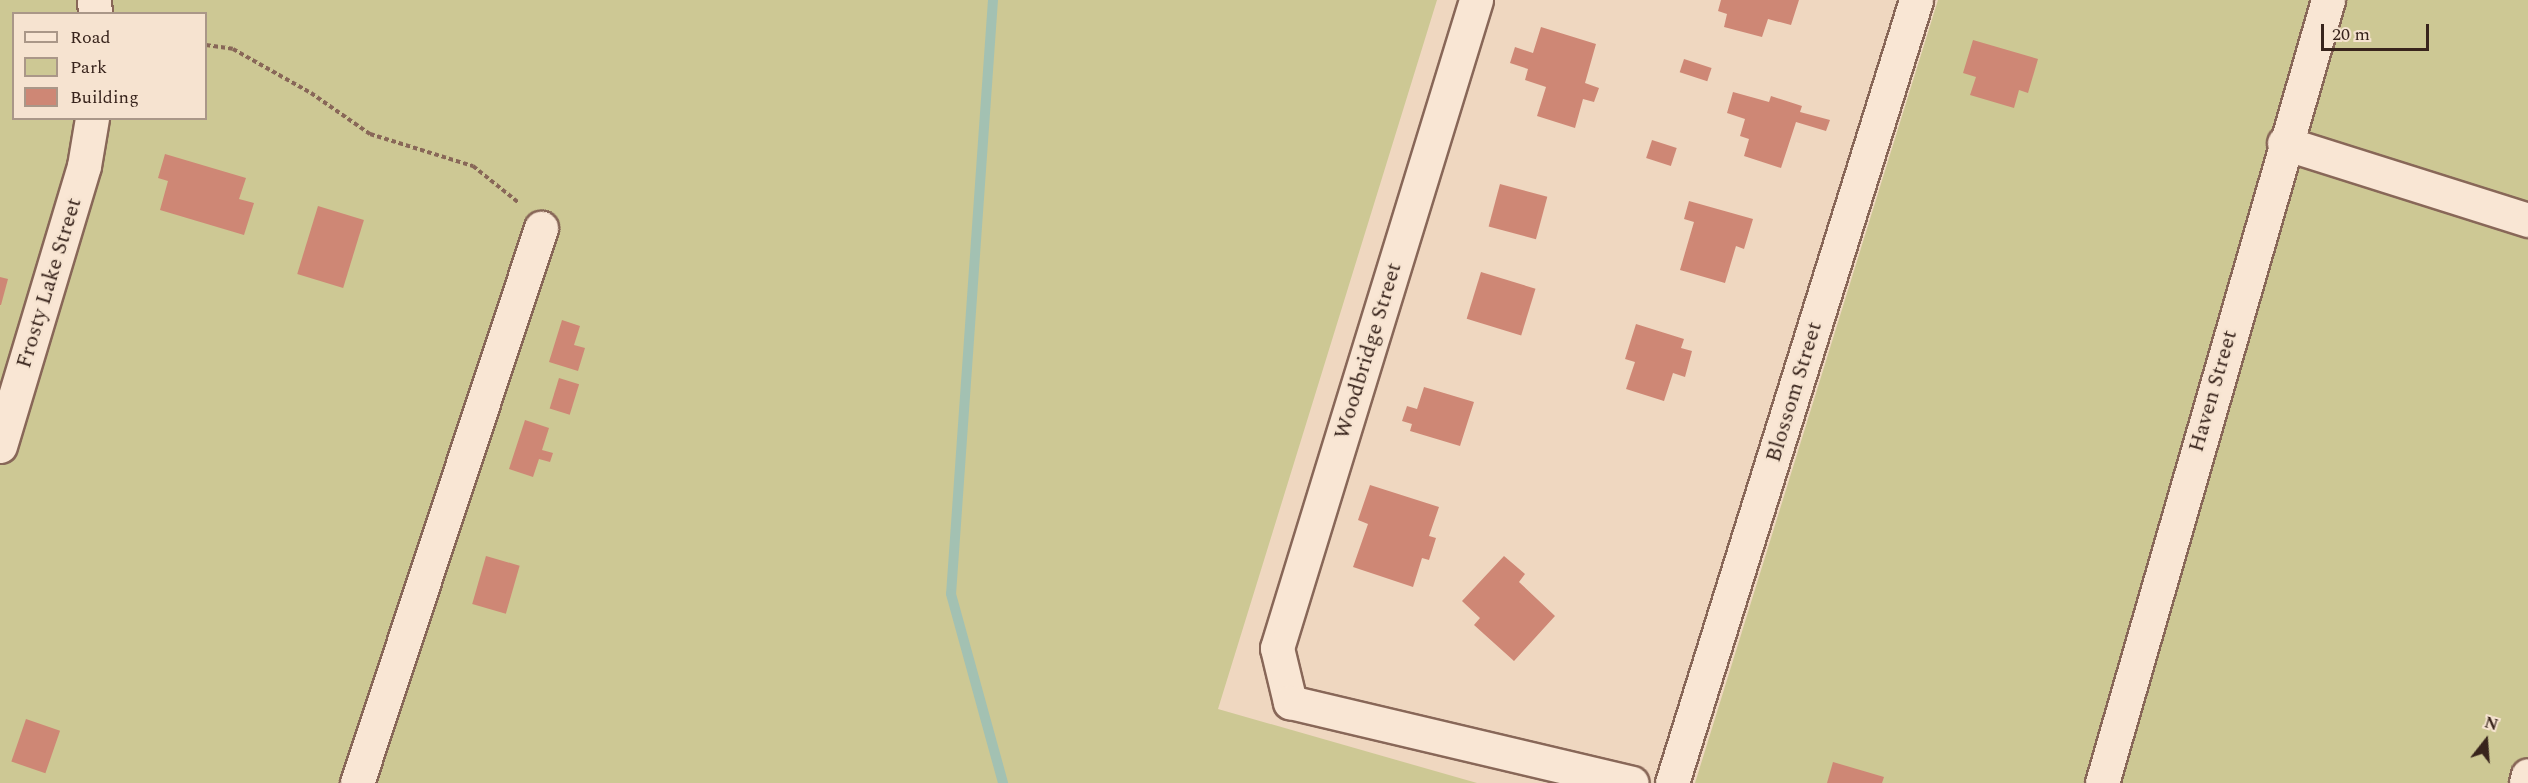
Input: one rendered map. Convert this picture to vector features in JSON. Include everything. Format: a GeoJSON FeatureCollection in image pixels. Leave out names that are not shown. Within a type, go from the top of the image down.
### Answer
{"type":"FeatureCollection","features":[{"type":"Feature","properties":{"kind":"street","name":"Woodbridge Street"},"geometry":{"type":"LineString","coordinates":[[1476,0],[1277,648],[1290,702],[1632,783]]}},
{"type":"Feature","properties":{"kind":"street","name":"Blossom Street"},"geometry":{"type":"LineString","coordinates":[[1671,783],[1916,0]]}},
{"type":"Feature","properties":{"kind":"street","name":"Haven Street"},"geometry":{"type":"LineString","coordinates":[[2102,783],[2284,143],[2328,0]]}},
{"type":"Feature","properties":{"kind":"street","name":"Frosty Lake Street"},"geometry":{"type":"LineString","coordinates":[[0,446],[84,166],[92,120]]}},
{"type":"Feature","properties":{"kind":"street"},"geometry":{"type":"LineString","coordinates":[[2284,143],[2528,220]]}},
{"type":"Feature","properties":{"kind":"street"},"geometry":{"type":"LineString","coordinates":[[357,783],[541,228]]}},
{"type":"Feature","properties":{"kind":"street"},"geometry":{"type":"LineString","coordinates":[[2526,783],[2528,775]]}},
{"type":"Feature","properties":{"kind":"path"},"geometry":{"type":"LineString","coordinates":[[207,45],[233,49],[311,93],[370,134],[473,166],[508,191],[541,228]]}},
{"type":"Feature","properties":{"kind":"green space"},"geometry":{"type":"Polygon","coordinates":[[[0,0],[1437,0],[1218,709],[1477,783],[0,783],[0,0]]]}},
{"type":"Feature","properties":{"kind":"green space"},"geometry":{"type":"Polygon","coordinates":[[[1938,0],[2528,0],[2528,783],[1695,783],[1938,0]]]}},
{"type":"Feature","properties":{"kind":"building"},"geometry":{"type":"Polygon","coordinates":[[[1721,0],[1799,0],[1791,25],[1768,19],[1762,37],[1724,27],[1727,14],[1718,11],[1721,0]]]}},
{"type":"Feature","properties":{"kind":"building"},"geometry":{"type":"Polygon","coordinates":[[[1541,27],[1596,44],[1585,83],[1599,88],[1594,102],[1583,99],[1575,128],[1537,116],[1546,87],[1525,80],[1528,69],[1510,63],[1515,47],[1533,53],[1541,27]]]}},
{"type":"Feature","properties":{"kind":"building"},"geometry":{"type":"Polygon","coordinates":[[[1973,40],[2038,59],[2028,93],[2019,90],[2014,108],[1970,95],[1976,77],[1963,73],[1973,40]]]}},
{"type":"Feature","properties":{"kind":"building"},"geometry":{"type":"Polygon","coordinates":[[[1684,59],[1712,68],[1707,81],[1680,72],[1684,59]]]}},
{"type":"Feature","properties":{"kind":"building"},"geometry":{"type":"Polygon","coordinates":[[[1733,92],[1769,102],[1771,96],[1802,106],[1800,112],[1830,120],[1826,131],[1796,122],[1781,168],[1744,156],[1749,139],[1740,136],[1745,119],[1727,113],[1733,92]]]}},
{"type":"Feature","properties":{"kind":"building"},"geometry":{"type":"Polygon","coordinates":[[[1652,140],[1677,148],[1671,166],[1646,158],[1652,140]]]}},
{"type":"Feature","properties":{"kind":"building"},"geometry":{"type":"Polygon","coordinates":[[[165,154],[246,178],[239,199],[254,203],[244,235],[160,210],[168,181],[158,178],[165,154]]]}},
{"type":"Feature","properties":{"kind":"building"},"geometry":{"type":"Polygon","coordinates":[[[1500,184],[1547,197],[1536,239],[1489,227],[1500,184]]]}},
{"type":"Feature","properties":{"kind":"building"},"geometry":{"type":"Polygon","coordinates":[[[1689,201],[1753,219],[1744,249],[1736,246],[1725,283],[1680,270],[1694,222],[1684,219],[1689,201]]]}},
{"type":"Feature","properties":{"kind":"building"},"geometry":{"type":"Polygon","coordinates":[[[318,206],[364,220],[343,288],[297,274],[318,206]]]}},
{"type":"Feature","properties":{"kind":"building"},"geometry":{"type":"Polygon","coordinates":[[[1481,272],[1536,289],[1521,336],[1467,319],[1481,272]]]}},
{"type":"Feature","properties":{"kind":"building"},"geometry":{"type":"Polygon","coordinates":[[[0,277],[8,279],[1,305],[0,305],[0,277]]]}},
{"type":"Feature","properties":{"kind":"building"},"geometry":{"type":"Polygon","coordinates":[[[562,320],[580,326],[574,345],[585,348],[578,371],[549,362],[562,320]]]}},
{"type":"Feature","properties":{"kind":"building"},"geometry":{"type":"Polygon","coordinates":[[[1636,324],[1684,339],[1681,348],[1692,351],[1685,377],[1673,373],[1664,401],[1626,389],[1635,362],[1625,359],[1636,324]]]}},
{"type":"Feature","properties":{"kind":"building"},"geometry":{"type":"Polygon","coordinates":[[[559,378],[579,384],[570,415],[550,409],[559,378]]]}},
{"type":"Feature","properties":{"kind":"building"},"geometry":{"type":"Polygon","coordinates":[[[1424,387],[1474,402],[1460,446],[1410,431],[1412,424],[1402,421],[1407,406],[1417,409],[1424,387]]]}},
{"type":"Feature","properties":{"kind":"building"},"geometry":{"type":"Polygon","coordinates":[[[525,420],[549,428],[542,450],[553,453],[550,462],[539,459],[533,477],[509,469],[525,420]]]}},
{"type":"Feature","properties":{"kind":"building"},"geometry":{"type":"Polygon","coordinates":[[[1370,485],[1439,507],[1429,536],[1436,538],[1429,560],[1422,558],[1413,587],[1353,567],[1368,524],[1358,520],[1370,485]]]}},
{"type":"Feature","properties":{"kind":"building"},"geometry":{"type":"Polygon","coordinates":[[[486,556],[520,566],[506,614],[472,604],[486,556]]]}},
{"type":"Feature","properties":{"kind":"building"},"geometry":{"type":"Polygon","coordinates":[[[1504,556],[1525,574],[1519,582],[1555,616],[1514,661],[1474,625],[1480,618],[1462,601],[1504,556]]]}},
{"type":"Feature","properties":{"kind":"building"},"geometry":{"type":"Polygon","coordinates":[[[26,719],[60,731],[45,773],[11,762],[26,719]]]}},
{"type":"Feature","properties":{"kind":"building"},"geometry":{"type":"Polygon","coordinates":[[[1833,762],[1884,777],[1882,783],[1827,783],[1833,762]]]}},
{"type":"Feature","properties":{"kind":"waterway"},"geometry":{"type":"LineString","coordinates":[[993,0],[951,594],[1003,783]]}}]}
